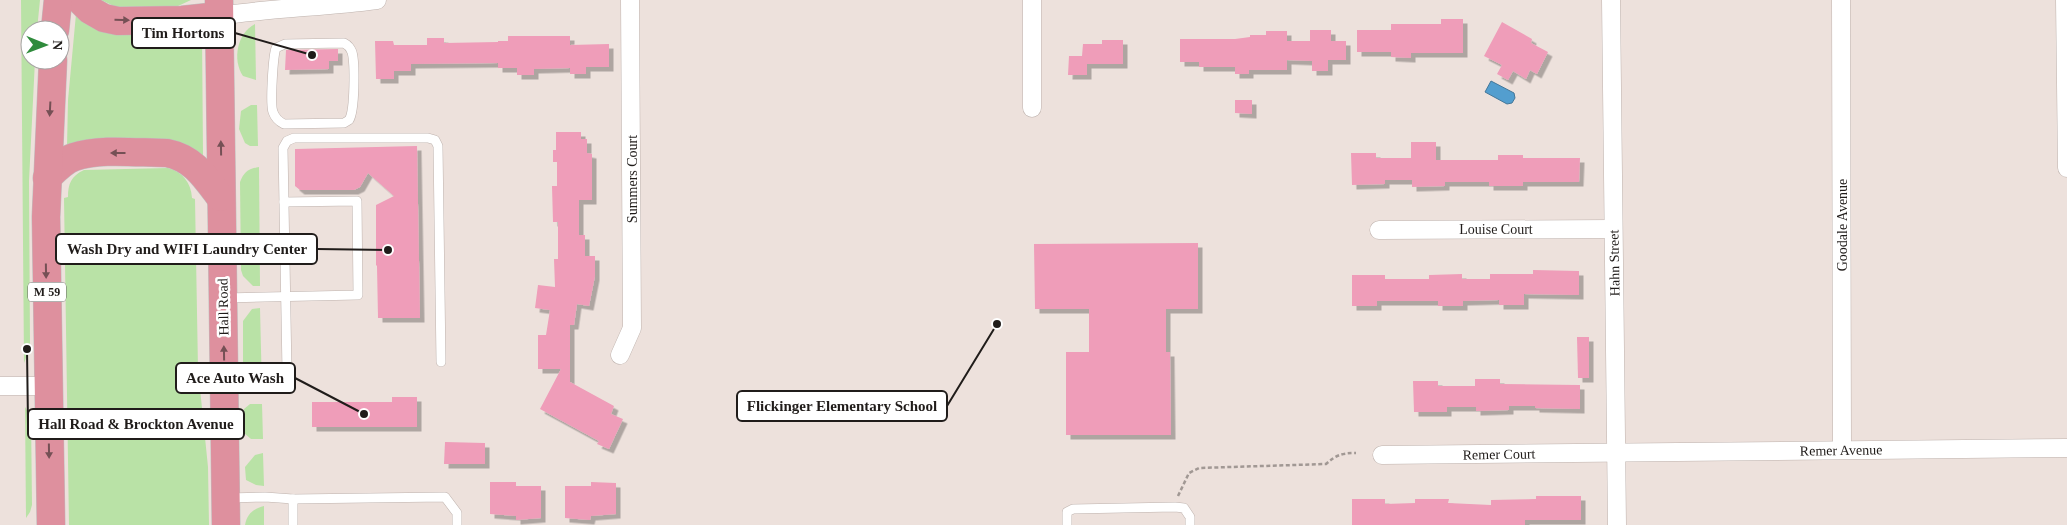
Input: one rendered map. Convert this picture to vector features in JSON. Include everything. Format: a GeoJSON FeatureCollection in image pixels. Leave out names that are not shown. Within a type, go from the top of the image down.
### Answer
{"type":"FeatureCollection","features":[{"type":"Feature","properties":{"kind":"highway"},"geometry":{"type":"LineString","coordinates":[[56,20],[58,0]]}},
{"type":"Feature","properties":{"kind":"highway"},"geometry":{"type":"LineString","coordinates":[[80,0],[90,10],[104,18],[118,21],[182,20],[219,8]]}},
{"type":"Feature","properties":{"kind":"highway","name":"Hall Road"},"geometry":{"type":"LineString","coordinates":[[219,8],[220,197],[226,525]]}},
{"type":"Feature","properties":{"kind":"highway","name":"M 59"},"geometry":{"type":"LineString","coordinates":[[51,525],[47,178],[52,70]]}},
{"type":"Feature","properties":{"kind":"highway"},"geometry":{"type":"LineString","coordinates":[[47,178],[59,166],[73,158],[87,154],[167,153],[178,155],[200,170],[220,197]]}},
{"type":"Feature","properties":{"kind":"street"},"geometry":{"type":"LineString","coordinates":[[219,8],[256,11],[296,9],[378,0]]}},
{"type":"Feature","properties":{"kind":"street","name":"Summers Court"},"geometry":{"type":"LineString","coordinates":[[620,355],[632,328],[630,0]]}},
{"type":"Feature","properties":{"kind":"street"},"geometry":{"type":"LineString","coordinates":[[1032,0],[1032,108]]}},
{"type":"Feature","properties":{"kind":"street","name":"Hahn Street"},"geometry":{"type":"LineString","coordinates":[[1611,0],[1617,525]]}},
{"type":"Feature","properties":{"kind":"street","name":"Goodale Avenue"},"geometry":{"type":"LineString","coordinates":[[1842,0],[1842,449]]}},
{"type":"Feature","properties":{"kind":"street"},"geometry":{"type":"LineString","coordinates":[[2065,0],[2067,168]]}},
{"type":"Feature","properties":{"kind":"street","name":"Louise Court"},"geometry":{"type":"LineString","coordinates":[[1379,230],[1613,229]]}},
{"type":"Feature","properties":{"kind":"street"},"geometry":{"type":"LineString","coordinates":[[0,386],[48,386]]}},
{"type":"Feature","properties":{"kind":"street","name":"Remer Avenue"},"geometry":{"type":"LineString","coordinates":[[1616,453],[2067,448]]}},
{"type":"Feature","properties":{"kind":"street","name":"Remer Court"},"geometry":{"type":"LineString","coordinates":[[1382,456],[1616,453]]}},
{"type":"Feature","properties":{"kind":"lane"},"geometry":{"type":"LineString","coordinates":[[340,43],[350,48],[353,56],[353,106],[351,116],[346,122],[284,124],[276,119],[273,111],[272,93],[274,51],[278,46],[285,44],[340,43]]}},
{"type":"Feature","properties":{"kind":"lane"},"geometry":{"type":"LineString","coordinates":[[287,372],[283,148],[286,141],[294,138],[428,138],[434,140],[438,146],[441,362]]}},
{"type":"Feature","properties":{"kind":"lane"},"geometry":{"type":"LineString","coordinates":[[222,298],[358,295],[356,201],[284,202]]}},
{"type":"Feature","properties":{"kind":"lane"},"geometry":{"type":"LineString","coordinates":[[226,498],[265,496],[293,499],[445,497],[457,514],[457,525]]}},
{"type":"Feature","properties":{"kind":"lane"},"geometry":{"type":"LineString","coordinates":[[293,499],[293,525]]}},
{"type":"Feature","properties":{"kind":"lane"},"geometry":{"type":"LineString","coordinates":[[1067,525],[1067,512],[1073,509],[1175,507],[1184,508],[1190,517],[1190,525]]}},
{"type":"Feature","properties":{"kind":"path"},"geometry":{"type":"LineString","coordinates":[[1175,507],[1182,486],[1189,473],[1199,468],[1326,464],[1342,453],[1356,453]]}},
{"type":"Feature","properties":{"kind":"green space"},"geometry":{"type":"Polygon","coordinates":[[[21,0],[40,0],[38,20],[21,20],[21,0]]]}},
{"type":"Feature","properties":{"kind":"green space"},"geometry":{"type":"Polygon","coordinates":[[[101,0],[191,0],[178,6],[116,7],[101,0]]]}},
{"type":"Feature","properties":{"kind":"green space"},"geometry":{"type":"Polygon","coordinates":[[[76,14],[115,33],[202,34],[203,155],[67,147],[68,100],[76,14]]]}},
{"type":"Feature","properties":{"kind":"green space"},"geometry":{"type":"Polygon","coordinates":[[[255,24],[256,80],[243,76],[237,55],[240,40],[249,28],[255,24]]]}},
{"type":"Feature","properties":{"kind":"green space"},"geometry":{"type":"Polygon","coordinates":[[[22,70],[35,70],[29,181],[30,347],[24,363],[22,70]]]}},
{"type":"Feature","properties":{"kind":"green space"},"geometry":{"type":"Polygon","coordinates":[[[251,105],[257,105],[258,146],[250,146],[245,143],[239,129],[241,111],[251,105]]]}},
{"type":"Feature","properties":{"kind":"green space"},"geometry":{"type":"Polygon","coordinates":[[[259,167],[260,286],[253,286],[243,276],[241,270],[240,182],[247,172],[259,167]]]}},
{"type":"Feature","properties":{"kind":"green space"},"geometry":{"type":"Polygon","coordinates":[[[168,168],[182,175],[188,183],[192,198],[195,199],[198,369],[208,467],[209,525],[69,525],[64,198],[68,197],[73,178],[84,170],[168,168]]]}},
{"type":"Feature","properties":{"kind":"green space"},"geometry":{"type":"Polygon","coordinates":[[[260,308],[262,391],[253,391],[248,387],[243,378],[243,321],[252,309],[260,308]]]}},
{"type":"Feature","properties":{"kind":"green space"},"geometry":{"type":"Polygon","coordinates":[[[250,404],[262,404],[263,439],[251,439],[244,433],[244,409],[250,404]]]}},
{"type":"Feature","properties":{"kind":"green space"},"geometry":{"type":"Polygon","coordinates":[[[25,407],[31,417],[32,505],[26,518],[25,407]]]}},
{"type":"Feature","properties":{"kind":"green space"},"geometry":{"type":"Polygon","coordinates":[[[263,453],[264,486],[256,485],[246,480],[245,467],[255,455],[263,453]]]}},
{"type":"Feature","properties":{"kind":"green space"},"geometry":{"type":"Polygon","coordinates":[[[264,506],[264,525],[245,525],[251,512],[264,506]]]}},
{"type":"Feature","properties":{"kind":"water"},"geometry":{"type":"Polygon","coordinates":[[[1491,81],[1514,93],[1515,98],[1512,103],[1507,104],[1485,92],[1491,81]]]}},
{"type":"Feature","properties":{"kind":"building"},"geometry":{"type":"Polygon","coordinates":[[[1441,19],[1463,19],[1463,53],[1411,53],[1411,58],[1391,57],[1391,52],[1357,52],[1357,30],[1391,30],[1391,24],[1441,24],[1441,19]]]}},
{"type":"Feature","properties":{"kind":"building"},"geometry":{"type":"Polygon","coordinates":[[[1502,22],[1532,39],[1531,43],[1548,52],[1537,74],[1530,70],[1526,79],[1513,71],[1508,80],[1497,74],[1502,65],[1484,56],[1502,22]]]}},
{"type":"Feature","properties":{"kind":"building"},"geometry":{"type":"Polygon","coordinates":[[[1310,30],[1331,30],[1331,41],[1346,41],[1346,60],[1328,60],[1328,71],[1312,71],[1312,61],[1287,60],[1287,70],[1249,70],[1249,74],[1235,74],[1235,67],[1199,67],[1199,62],[1180,62],[1180,39],[1235,39],[1250,37],[1250,35],[1266,35],[1266,31],[1287,31],[1287,41],[1310,41],[1310,30]]]}},
{"type":"Feature","properties":{"kind":"building"},"geometry":{"type":"Polygon","coordinates":[[[508,36],[570,36],[570,45],[609,44],[609,67],[586,67],[586,74],[570,74],[570,68],[534,69],[534,75],[517,75],[517,68],[498,68],[498,63],[411,64],[411,71],[394,71],[394,79],[376,79],[375,41],[393,41],[394,45],[427,45],[427,38],[444,38],[444,43],[498,42],[508,41],[508,36]]]}},
{"type":"Feature","properties":{"kind":"building"},"geometry":{"type":"Polygon","coordinates":[[[1102,40],[1123,40],[1123,64],[1087,64],[1087,75],[1068,75],[1069,56],[1082,56],[1083,44],[1102,44],[1102,40]]]}},
{"type":"Feature","properties":{"kind":"building"},"geometry":{"type":"Polygon","coordinates":[[[338,49],[338,61],[329,61],[329,69],[285,70],[286,50],[338,49]]]}},
{"type":"Feature","properties":{"kind":"building"},"geometry":{"type":"Polygon","coordinates":[[[1235,100],[1252,100],[1252,114],[1235,113],[1235,100]]]}},
{"type":"Feature","properties":{"kind":"building"},"geometry":{"type":"Polygon","coordinates":[[[556,132],[581,132],[581,139],[587,139],[587,153],[592,154],[592,200],[579,200],[579,235],[585,235],[585,256],[595,256],[595,276],[589,306],[577,304],[574,325],[570,325],[570,382],[614,406],[611,414],[623,419],[609,449],[597,444],[599,441],[540,409],[561,369],[538,369],[538,335],[546,335],[550,310],[535,308],[538,285],[555,287],[554,259],[558,259],[558,222],[553,222],[552,186],[557,186],[557,162],[553,162],[553,150],[556,150],[556,132]]]}},
{"type":"Feature","properties":{"kind":"building"},"geometry":{"type":"Polygon","coordinates":[[[1411,142],[1436,142],[1436,160],[1498,160],[1498,155],[1523,155],[1523,158],[1580,158],[1579,182],[1523,182],[1523,186],[1489,186],[1489,182],[1445,182],[1445,186],[1412,187],[1412,180],[1385,180],[1385,184],[1352,185],[1351,153],[1376,153],[1376,158],[1411,158],[1411,142]]]}},
{"type":"Feature","properties":{"kind":"building"},"geometry":{"type":"Polygon","coordinates":[[[417,146],[420,318],[378,318],[376,205],[394,196],[368,173],[360,187],[354,190],[300,190],[295,186],[295,149],[417,146]]]}},
{"type":"Feature","properties":{"kind":"building"},"geometry":{"type":"Polygon","coordinates":[[[1198,243],[1198,309],[1166,309],[1166,352],[1170,352],[1171,435],[1066,435],[1066,352],[1089,352],[1089,309],[1035,309],[1034,244],[1198,243]]]}},
{"type":"Feature","properties":{"kind":"building"},"geometry":{"type":"Polygon","coordinates":[[[1533,270],[1579,271],[1579,295],[1524,294],[1524,305],[1499,305],[1499,300],[1463,301],[1463,306],[1438,306],[1438,301],[1377,301],[1377,306],[1352,306],[1352,275],[1385,275],[1385,279],[1429,279],[1429,275],[1462,274],[1462,279],[1490,279],[1490,274],[1533,274],[1533,270]]]}},
{"type":"Feature","properties":{"kind":"building"},"geometry":{"type":"Polygon","coordinates":[[[1577,337],[1589,337],[1589,378],[1578,378],[1577,337]]]}},
{"type":"Feature","properties":{"kind":"building"},"geometry":{"type":"Polygon","coordinates":[[[1475,379],[1500,379],[1500,384],[1580,385],[1580,409],[1509,406],[1509,410],[1476,411],[1476,407],[1447,407],[1447,412],[1414,412],[1413,381],[1438,381],[1438,386],[1475,386],[1475,379]]]}},
{"type":"Feature","properties":{"kind":"building"},"geometry":{"type":"Polygon","coordinates":[[[392,397],[417,397],[417,427],[312,427],[312,402],[392,402],[392,397]]]}},
{"type":"Feature","properties":{"kind":"building"},"geometry":{"type":"Polygon","coordinates":[[[445,442],[485,443],[485,464],[444,464],[445,442]]]}},
{"type":"Feature","properties":{"kind":"building"},"geometry":{"type":"Polygon","coordinates":[[[490,482],[516,482],[516,486],[541,486],[541,518],[516,520],[516,516],[490,514],[490,482]]]}},
{"type":"Feature","properties":{"kind":"building"},"geometry":{"type":"Polygon","coordinates":[[[591,482],[616,483],[616,514],[591,516],[590,520],[565,518],[565,486],[591,486],[591,482]]]}},
{"type":"Feature","properties":{"kind":"building"},"geometry":{"type":"Polygon","coordinates":[[[1536,496],[1581,496],[1581,520],[1525,520],[1525,525],[1352,525],[1352,499],[1385,499],[1385,504],[1415,503],[1415,499],[1449,499],[1448,503],[1491,505],[1491,500],[1536,499],[1536,496]]]}},
{"type":"Feature","properties":{"kind":"place","name":"Tim Hortons"},"geometry":{"type":"Point","coordinates":[312,55]}},
{"type":"Feature","properties":{"kind":"place","name":"Wash Dry and WIFI Laundry Center"},"geometry":{"type":"Point","coordinates":[388,250]}},
{"type":"Feature","properties":{"kind":"place","name":"Flickinger Elementary School"},"geometry":{"type":"Point","coordinates":[997,324]}},
{"type":"Feature","properties":{"kind":"place","name":"Hall Road & Brockton Avenue"},"geometry":{"type":"Point","coordinates":[27,349]}},
{"type":"Feature","properties":{"kind":"place","name":"Ace Auto Wash"},"geometry":{"type":"Point","coordinates":[364,414]}}]}
